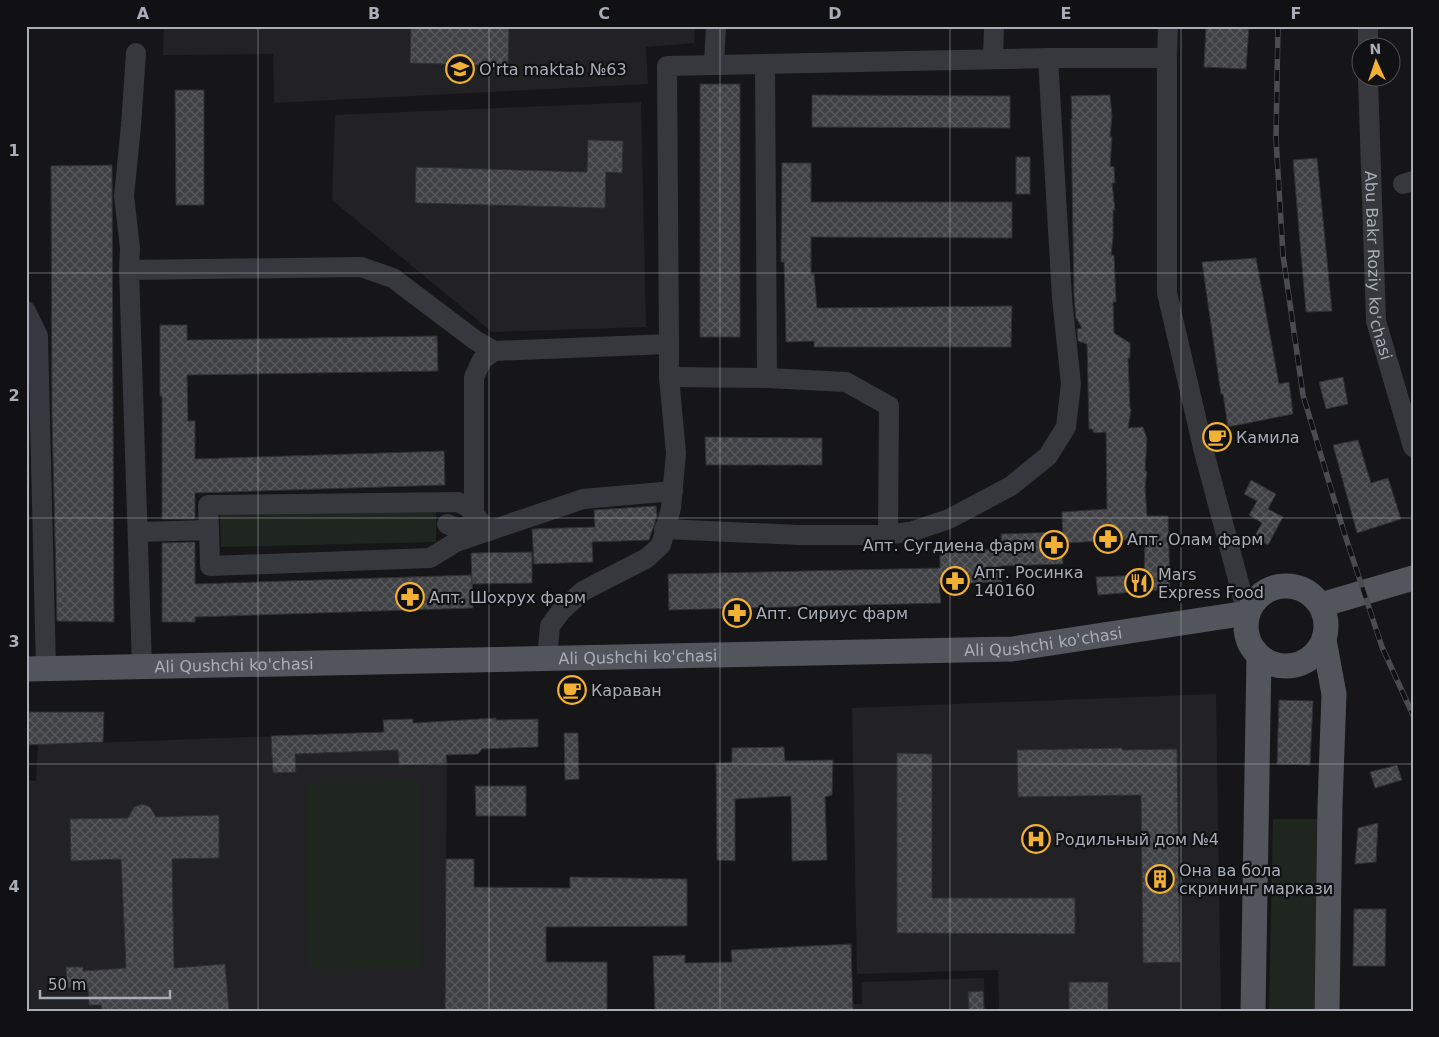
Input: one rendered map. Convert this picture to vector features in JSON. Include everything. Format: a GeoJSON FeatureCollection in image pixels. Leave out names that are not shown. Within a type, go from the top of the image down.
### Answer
{"type":"FeatureCollection","features":[{"type":"Feature","properties":{"kind":"main road"},"geometry":{"type":"LineString","coordinates":[[1321,605],[1413,578]]}},
{"type":"Feature","properties":{"kind":"main road"},"geometry":{"type":"LineString","coordinates":[[1324,640],[1318,652],[1308,660],[1296,665],[1283,666],[1270,663],[1259,656],[1251,647],[1245,625],[1254,601],[1264,592],[1276,587],[1289,586],[1302,589],[1314,597],[1321,605],[1326,622],[1324,640],[1334,694],[1330,805],[1327,1011]]}},
{"type":"Feature","properties":{"kind":"main road","name":"Ali Qushchi ko'chasi"},"geometry":{"type":"LineString","coordinates":[[36,669],[1012,649],[1248,614]]}},
{"type":"Feature","properties":{"kind":"main road"},"geometry":{"type":"LineString","coordinates":[[1253,1011],[1259,656]]}},
{"type":"Feature","properties":{"kind":"main road"},"geometry":{"type":"LineString","coordinates":[[1259,692],[1285,673],[1298,672],[1312,673],[1334,694]]}},
{"type":"Feature","properties":{"kind":"street"},"geometry":{"type":"LineString","coordinates":[[714,64],[716,26]]}},
{"type":"Feature","properties":{"kind":"street"},"geometry":{"type":"LineString","coordinates":[[993,59],[994,26]]}},
{"type":"Feature","properties":{"kind":"street"},"geometry":{"type":"LineString","coordinates":[[1168,26],[1167,293],[1204,452],[1248,614]]}},
{"type":"Feature","properties":{"kind":"street"},"geometry":{"type":"LineString","coordinates":[[136,53],[124,196],[130,248],[142,667]]}},
{"type":"Feature","properties":{"kind":"street"},"geometry":{"type":"LineString","coordinates":[[664,528],[798,535],[888,535],[913,531],[949,519],[1011,486],[1048,456],[1066,427],[1071,384],[1062,298],[1048,58]]}},
{"type":"Feature","properties":{"kind":"street"},"geometry":{"type":"LineString","coordinates":[[547,658],[550,626],[561,611],[583,591],[647,558],[661,544],[671,508],[676,453],[669,377],[667,66],[1048,58],[1167,58]]}},
{"type":"Feature","properties":{"kind":"street"},"geometry":{"type":"LineString","coordinates":[[765,65],[767,378]]}},
{"type":"Feature","properties":{"kind":"street","name":"Abu Bakr Roziy ko'chasi"},"geometry":{"type":"LineString","coordinates":[[1368,88],[1376,321],[1409,423],[1413,447]]}},
{"type":"Feature","properties":{"kind":"street"},"geometry":{"type":"LineString","coordinates":[[130,270],[361,267],[393,278],[475,340],[494,350],[669,344]]}},
{"type":"Feature","properties":{"kind":"street"},"geometry":{"type":"LineString","coordinates":[[26,311],[38,336],[36,669]]}},
{"type":"Feature","properties":{"kind":"street"},"geometry":{"type":"LineString","coordinates":[[447,524],[456,528],[468,527],[474,521],[474,377],[482,360],[494,350]]}},
{"type":"Feature","properties":{"kind":"street"},"geometry":{"type":"LineString","coordinates":[[669,377],[767,378],[846,382],[889,406],[888,535]]}},
{"type":"Feature","properties":{"kind":"street"},"geometry":{"type":"LineString","coordinates":[[488,531],[468,507],[458,502],[208,505],[210,566],[430,558],[456,542],[488,531],[583,498],[673,491]]}},
{"type":"Feature","properties":{"kind":"street"},"geometry":{"type":"LineString","coordinates":[[138,532],[209,530]]}},
{"type":"Feature","properties":{"kind":"shaded area","name":"O'rta maktab №63"},"geometry":{"type":"Polygon","coordinates":[[[164,26],[695,26],[694,43],[646,47],[648,84],[274,103],[273,54],[163,55],[164,26]]]}},
{"type":"Feature","properties":{"kind":"shaded area"},"geometry":{"type":"Polygon","coordinates":[[[641,102],[646,327],[492,332],[332,200],[335,115],[641,102]]]}},
{"type":"Feature","properties":{"kind":"shaded area"},"geometry":{"type":"Polygon","coordinates":[[[436,511],[436,542],[221,547],[220,515],[436,511]]]}},
{"type":"Feature","properties":{"kind":"shaded area","name":"Родильный дом №4"},"geometry":{"type":"Polygon","coordinates":[[[1216,694],[1221,1011],[999,1011],[998,970],[857,974],[852,708],[1216,694]]]}},
{"type":"Feature","properties":{"kind":"shaded area"},"geometry":{"type":"Polygon","coordinates":[[[384,732],[384,751],[398,750],[399,765],[447,763],[445,1011],[26,1011],[26,780],[36,781],[38,745],[384,732]]]}},
{"type":"Feature","properties":{"kind":"shaded area"},"geometry":{"type":"Polygon","coordinates":[[[419,780],[421,968],[309,969],[307,782],[419,780]]]}},
{"type":"Feature","properties":{"kind":"shaded area"},"geometry":{"type":"Polygon","coordinates":[[[1273,819],[1318,819],[1314,1011],[1269,1011],[1273,819]]]}},
{"type":"Feature","properties":{"kind":"shaded area"},"geometry":{"type":"Polygon","coordinates":[[[984,978],[985,1011],[689,1011],[689,1008],[862,1004],[862,982],[984,978]]]}},
{"type":"Feature","properties":{"kind":"building"},"geometry":{"type":"Polygon","coordinates":[[[411,26],[509,26],[508,66],[410,63],[411,26]]]}},
{"type":"Feature","properties":{"kind":"building"},"geometry":{"type":"Polygon","coordinates":[[[1206,26],[1249,26],[1246,69],[1204,67],[1206,26]]]}},
{"type":"Feature","properties":{"kind":"building"},"geometry":{"type":"Polygon","coordinates":[[[700,84],[740,84],[740,337],[700,337],[700,84]]]}},
{"type":"Feature","properties":{"kind":"building"},"geometry":{"type":"Polygon","coordinates":[[[175,90],[204,90],[204,205],[176,205],[175,90]]]}},
{"type":"Feature","properties":{"kind":"building"},"geometry":{"type":"Polygon","coordinates":[[[812,95],[1010,96],[1010,128],[812,127],[812,95]]]}},
{"type":"Feature","properties":{"kind":"building"},"geometry":{"type":"Polygon","coordinates":[[[1110,95],[1112,116],[1110,137],[1112,137],[1110,166],[1114,167],[1115,183],[1112,183],[1115,210],[1113,210],[1111,255],[1114,255],[1116,302],[1113,302],[1114,333],[1130,343],[1130,358],[1128,358],[1131,410],[1128,428],[1143,427],[1147,439],[1145,486],[1147,516],[1168,516],[1170,589],[1098,595],[1096,577],[1144,575],[1145,539],[1063,543],[1062,512],[1107,509],[1106,432],[1094,433],[1092,429],[1089,429],[1087,344],[1078,341],[1077,329],[1082,328],[1076,318],[1074,297],[1071,96],[1110,95]]]}},
{"type":"Feature","properties":{"kind":"building"},"geometry":{"type":"Polygon","coordinates":[[[588,140],[623,141],[622,173],[606,172],[605,208],[415,203],[416,167],[587,172],[588,140]]]}},
{"type":"Feature","properties":{"kind":"building"},"geometry":{"type":"Polygon","coordinates":[[[1016,157],[1030,157],[1030,194],[1016,194],[1016,157]]]}},
{"type":"Feature","properties":{"kind":"building"},"geometry":{"type":"Polygon","coordinates":[[[1317,158],[1332,311],[1306,312],[1293,160],[1317,158]]]}},
{"type":"Feature","properties":{"kind":"building"},"geometry":{"type":"Polygon","coordinates":[[[782,163],[811,163],[811,202],[1012,202],[1012,238],[811,237],[811,274],[814,274],[817,308],[1012,306],[1011,347],[814,347],[814,341],[786,342],[784,262],[781,262],[782,163]]]}},
{"type":"Feature","properties":{"kind":"building"},"geometry":{"type":"Polygon","coordinates":[[[112,165],[114,622],[57,621],[52,414],[51,166],[112,165]]]}},
{"type":"Feature","properties":{"kind":"building"},"geometry":{"type":"Polygon","coordinates":[[[1256,258],[1279,384],[1289,382],[1293,414],[1228,427],[1223,394],[1221,394],[1202,262],[1256,258]]]}},
{"type":"Feature","properties":{"kind":"building"},"geometry":{"type":"Polygon","coordinates":[[[160,325],[187,325],[187,340],[437,336],[438,371],[187,375],[188,421],[195,421],[195,459],[444,451],[445,485],[195,493],[195,519],[162,519],[160,325]]]}},
{"type":"Feature","properties":{"kind":"building"},"geometry":{"type":"Polygon","coordinates":[[[1343,377],[1348,404],[1326,409],[1319,382],[1343,377]]]}},
{"type":"Feature","properties":{"kind":"building"},"geometry":{"type":"Polygon","coordinates":[[[705,437],[822,438],[822,465],[706,465],[705,437]]]}},
{"type":"Feature","properties":{"kind":"building"},"geometry":{"type":"Polygon","coordinates":[[[1358,440],[1371,483],[1388,478],[1401,519],[1357,533],[1333,445],[1358,440]]]}},
{"type":"Feature","properties":{"kind":"building"},"geometry":{"type":"Polygon","coordinates":[[[1251,480],[1276,494],[1268,509],[1283,517],[1268,545],[1254,537],[1262,523],[1249,515],[1257,501],[1244,494],[1251,480]]]}},
{"type":"Feature","properties":{"kind":"building"},"geometry":{"type":"Polygon","coordinates":[[[656,506],[657,516],[649,540],[592,542],[593,562],[534,564],[532,529],[595,527],[594,510],[656,506]]]}},
{"type":"Feature","properties":{"kind":"building"},"geometry":{"type":"Polygon","coordinates":[[[1062,532],[1063,564],[1001,566],[1002,582],[939,584],[941,603],[669,610],[668,574],[940,568],[940,552],[1002,549],[1001,534],[1062,532]]]}},
{"type":"Feature","properties":{"kind":"building"},"geometry":{"type":"Polygon","coordinates":[[[195,542],[195,584],[472,575],[473,608],[195,617],[195,622],[162,622],[162,543],[195,542]]]}},
{"type":"Feature","properties":{"kind":"building"},"geometry":{"type":"Polygon","coordinates":[[[532,552],[532,583],[472,584],[471,553],[532,552]]]}},
{"type":"Feature","properties":{"kind":"building"},"geometry":{"type":"Polygon","coordinates":[[[1279,700],[1313,701],[1310,765],[1277,764],[1279,700]]]}},
{"type":"Feature","properties":{"kind":"building"},"geometry":{"type":"Polygon","coordinates":[[[26,712],[104,712],[103,742],[26,745],[26,712]]]}},
{"type":"Feature","properties":{"kind":"building"},"geometry":{"type":"Polygon","coordinates":[[[496,718],[496,720],[538,719],[538,747],[482,749],[478,754],[446,755],[447,763],[399,765],[398,750],[295,754],[296,772],[273,773],[271,736],[384,732],[383,720],[413,719],[413,723],[496,718]]]}},
{"type":"Feature","properties":{"kind":"building"},"geometry":{"type":"Polygon","coordinates":[[[564,733],[578,733],[579,779],[565,780],[564,733]]]}},
{"type":"Feature","properties":{"kind":"building"},"geometry":{"type":"Polygon","coordinates":[[[784,747],[785,761],[833,760],[832,795],[825,797],[827,860],[792,861],[791,796],[735,799],[735,861],[717,860],[716,763],[732,762],[732,748],[784,747]]]}},
{"type":"Feature","properties":{"kind":"building","name":"Она ва бола скрининг маркази"},"geometry":{"type":"Polygon","coordinates":[[[1122,748],[1123,750],[1177,749],[1180,962],[1143,963],[1141,795],[1018,797],[1017,750],[1122,748]]]}},
{"type":"Feature","properties":{"kind":"building"},"geometry":{"type":"Polygon","coordinates":[[[897,753],[932,754],[932,898],[1075,898],[1075,934],[897,933],[897,753]]]}},
{"type":"Feature","properties":{"kind":"building"},"geometry":{"type":"Polygon","coordinates":[[[1397,765],[1402,780],[1375,788],[1370,772],[1397,765]]]}},
{"type":"Feature","properties":{"kind":"building"},"geometry":{"type":"Polygon","coordinates":[[[475,786],[526,786],[526,816],[476,816],[475,786]]]}},
{"type":"Feature","properties":{"kind":"building"},"geometry":{"type":"Polygon","coordinates":[[[142,804],[150,807],[156,817],[219,815],[219,858],[172,859],[174,968],[225,964],[229,1010],[102,1011],[101,1005],[89,1005],[88,987],[67,988],[66,967],[83,967],[83,971],[126,968],[121,859],[71,861],[70,819],[128,818],[134,807],[142,804]]]}},
{"type":"Feature","properties":{"kind":"building"},"geometry":{"type":"Polygon","coordinates":[[[1378,823],[1376,862],[1355,864],[1358,828],[1378,823]]]}},
{"type":"Feature","properties":{"kind":"building"},"geometry":{"type":"Polygon","coordinates":[[[446,859],[474,859],[474,887],[570,888],[570,877],[687,879],[687,926],[546,927],[546,962],[607,962],[607,1011],[445,1011],[446,859]]]}},
{"type":"Feature","properties":{"kind":"building"},"geometry":{"type":"Polygon","coordinates":[[[1354,909],[1386,909],[1385,966],[1353,966],[1354,909]]]}},
{"type":"Feature","properties":{"kind":"building"},"geometry":{"type":"Polygon","coordinates":[[[851,944],[853,1011],[655,1011],[653,956],[685,955],[685,963],[732,962],[731,950],[851,944]]]}},
{"type":"Feature","properties":{"kind":"building"},"geometry":{"type":"Polygon","coordinates":[[[1069,982],[1108,982],[1108,1011],[1069,1011],[1069,982]]]}},
{"type":"Feature","properties":{"kind":"building"},"geometry":{"type":"Polygon","coordinates":[[[983,991],[984,1011],[969,1011],[968,992],[983,991]]]}},
{"type":"Feature","properties":{"kind":"railway"},"geometry":{"type":"LineString","coordinates":[[1278,26],[1276,139],[1283,255],[1303,395],[1343,529],[1382,647],[1413,715]]}},
{"type":"Feature","properties":{"kind":"place","name":"O'rta maktab №63"},"geometry":{"type":"Point","coordinates":[460,69]}},
{"type":"Feature","properties":{"kind":"place","name":"Камила"},"geometry":{"type":"Point","coordinates":[1217,437]}},
{"type":"Feature","properties":{"kind":"place","name":"Апт. Олам фарм"},"geometry":{"type":"Point","coordinates":[1108,539]}},
{"type":"Feature","properties":{"kind":"place","name":"Апт. Сугдиена фарм"},"geometry":{"type":"Point","coordinates":[1054,545]}},
{"type":"Feature","properties":{"kind":"place","name":"Апт. Росинка 140160"},"geometry":{"type":"Point","coordinates":[955,581]}},
{"type":"Feature","properties":{"kind":"place","name":"Mars Express Food"},"geometry":{"type":"Point","coordinates":[1139,583]}},
{"type":"Feature","properties":{"kind":"place","name":"Апт. Шохрух фарм"},"geometry":{"type":"Point","coordinates":[410,597]}},
{"type":"Feature","properties":{"kind":"place","name":"Апт. Сириус фарм"},"geometry":{"type":"Point","coordinates":[737,613]}},
{"type":"Feature","properties":{"kind":"place","name":"Караван"},"geometry":{"type":"Point","coordinates":[572,690]}},
{"type":"Feature","properties":{"kind":"place","name":"Родильный дом №4"},"geometry":{"type":"Point","coordinates":[1036,839]}},
{"type":"Feature","properties":{"kind":"place","name":"Она ва бола скрининг маркази"},"geometry":{"type":"Point","coordinates":[1160,879]}}]}
